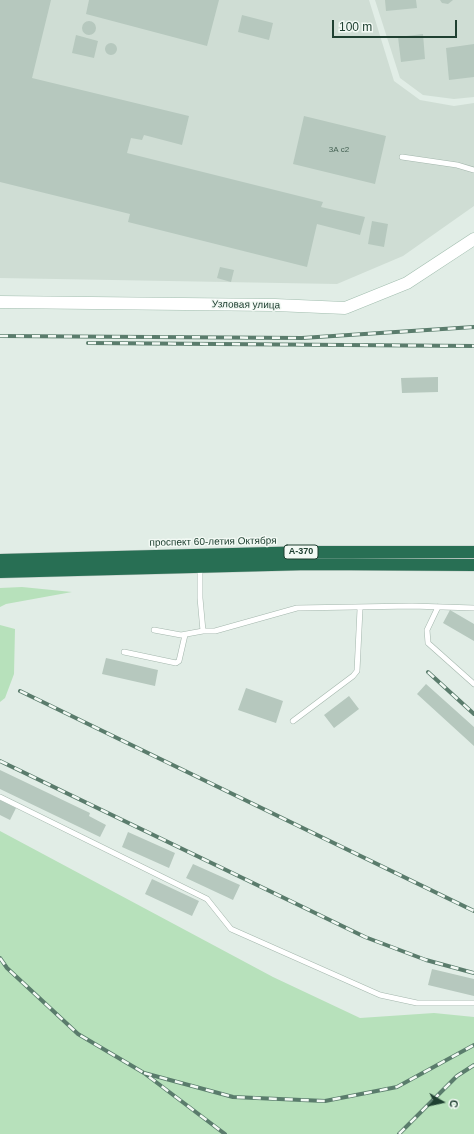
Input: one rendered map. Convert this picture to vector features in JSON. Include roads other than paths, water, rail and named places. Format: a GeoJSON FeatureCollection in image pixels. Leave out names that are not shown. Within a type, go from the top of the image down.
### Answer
{"type":"FeatureCollection","features":[{"type":"Feature","properties":{"kind":"highway","name":"проспект 60-летия Октября"},"geometry":{"type":"LineString","coordinates":[[0,560],[310,552],[474,552]]}},
{"type":"Feature","properties":{"kind":"highway","name":"А-370"},"geometry":{"type":"LineString","coordinates":[[0,572],[310,564],[474,565]]}},
{"type":"Feature","properties":{"kind":"street","name":"Узловая улица"},"geometry":{"type":"LineString","coordinates":[[0,302],[275,305],[345,308],[407,283],[474,239]]}},
{"type":"Feature","properties":{"kind":"lane"},"geometry":{"type":"LineString","coordinates":[[402,157],[457,165],[474,170]]}},
{"type":"Feature","properties":{"kind":"lane"},"geometry":{"type":"LineString","coordinates":[[200,555],[200,598],[204,631]]}},
{"type":"Feature","properties":{"kind":"lane"},"geometry":{"type":"LineString","coordinates":[[438,607],[427,630],[428,643],[474,684]]}},
{"type":"Feature","properties":{"kind":"lane"},"geometry":{"type":"LineString","coordinates":[[154,630],[172,635],[185,635],[204,631],[215,632],[297,608],[474,608]]}},
{"type":"Feature","properties":{"kind":"lane"},"geometry":{"type":"LineString","coordinates":[[293,721],[353,676],[357,671],[360,609]]}},
{"type":"Feature","properties":{"kind":"lane"},"geometry":{"type":"LineString","coordinates":[[124,652],[176,664],[179,661],[185,635]]}},
{"type":"Feature","properties":{"kind":"lane"},"geometry":{"type":"LineString","coordinates":[[0,797],[207,899],[231,929],[380,995],[417,1003],[474,1003]]}},
{"type":"Feature","properties":{"kind":"railway"},"geometry":{"type":"LineString","coordinates":[[0,336],[302,338],[474,327]]}},
{"type":"Feature","properties":{"kind":"railway"},"geometry":{"type":"LineString","coordinates":[[88,343],[474,346]]}},
{"type":"Feature","properties":{"kind":"railway"},"geometry":{"type":"LineString","coordinates":[[428,672],[474,714]]}},
{"type":"Feature","properties":{"kind":"railway"},"geometry":{"type":"LineString","coordinates":[[20,691],[474,911]]}},
{"type":"Feature","properties":{"kind":"railway"},"geometry":{"type":"LineString","coordinates":[[0,761],[365,937],[426,960],[474,973]]}},
{"type":"Feature","properties":{"kind":"railway"},"geometry":{"type":"LineString","coordinates":[[0,958],[7,968],[78,1034],[144,1073],[225,1134]]}},
{"type":"Feature","properties":{"kind":"railway"},"geometry":{"type":"LineString","coordinates":[[144,1073],[233,1097],[325,1101],[397,1087],[474,1045]]}},
{"type":"Feature","properties":{"kind":"railway"},"geometry":{"type":"LineString","coordinates":[[399,1134],[457,1076],[474,1065]]}}]}
